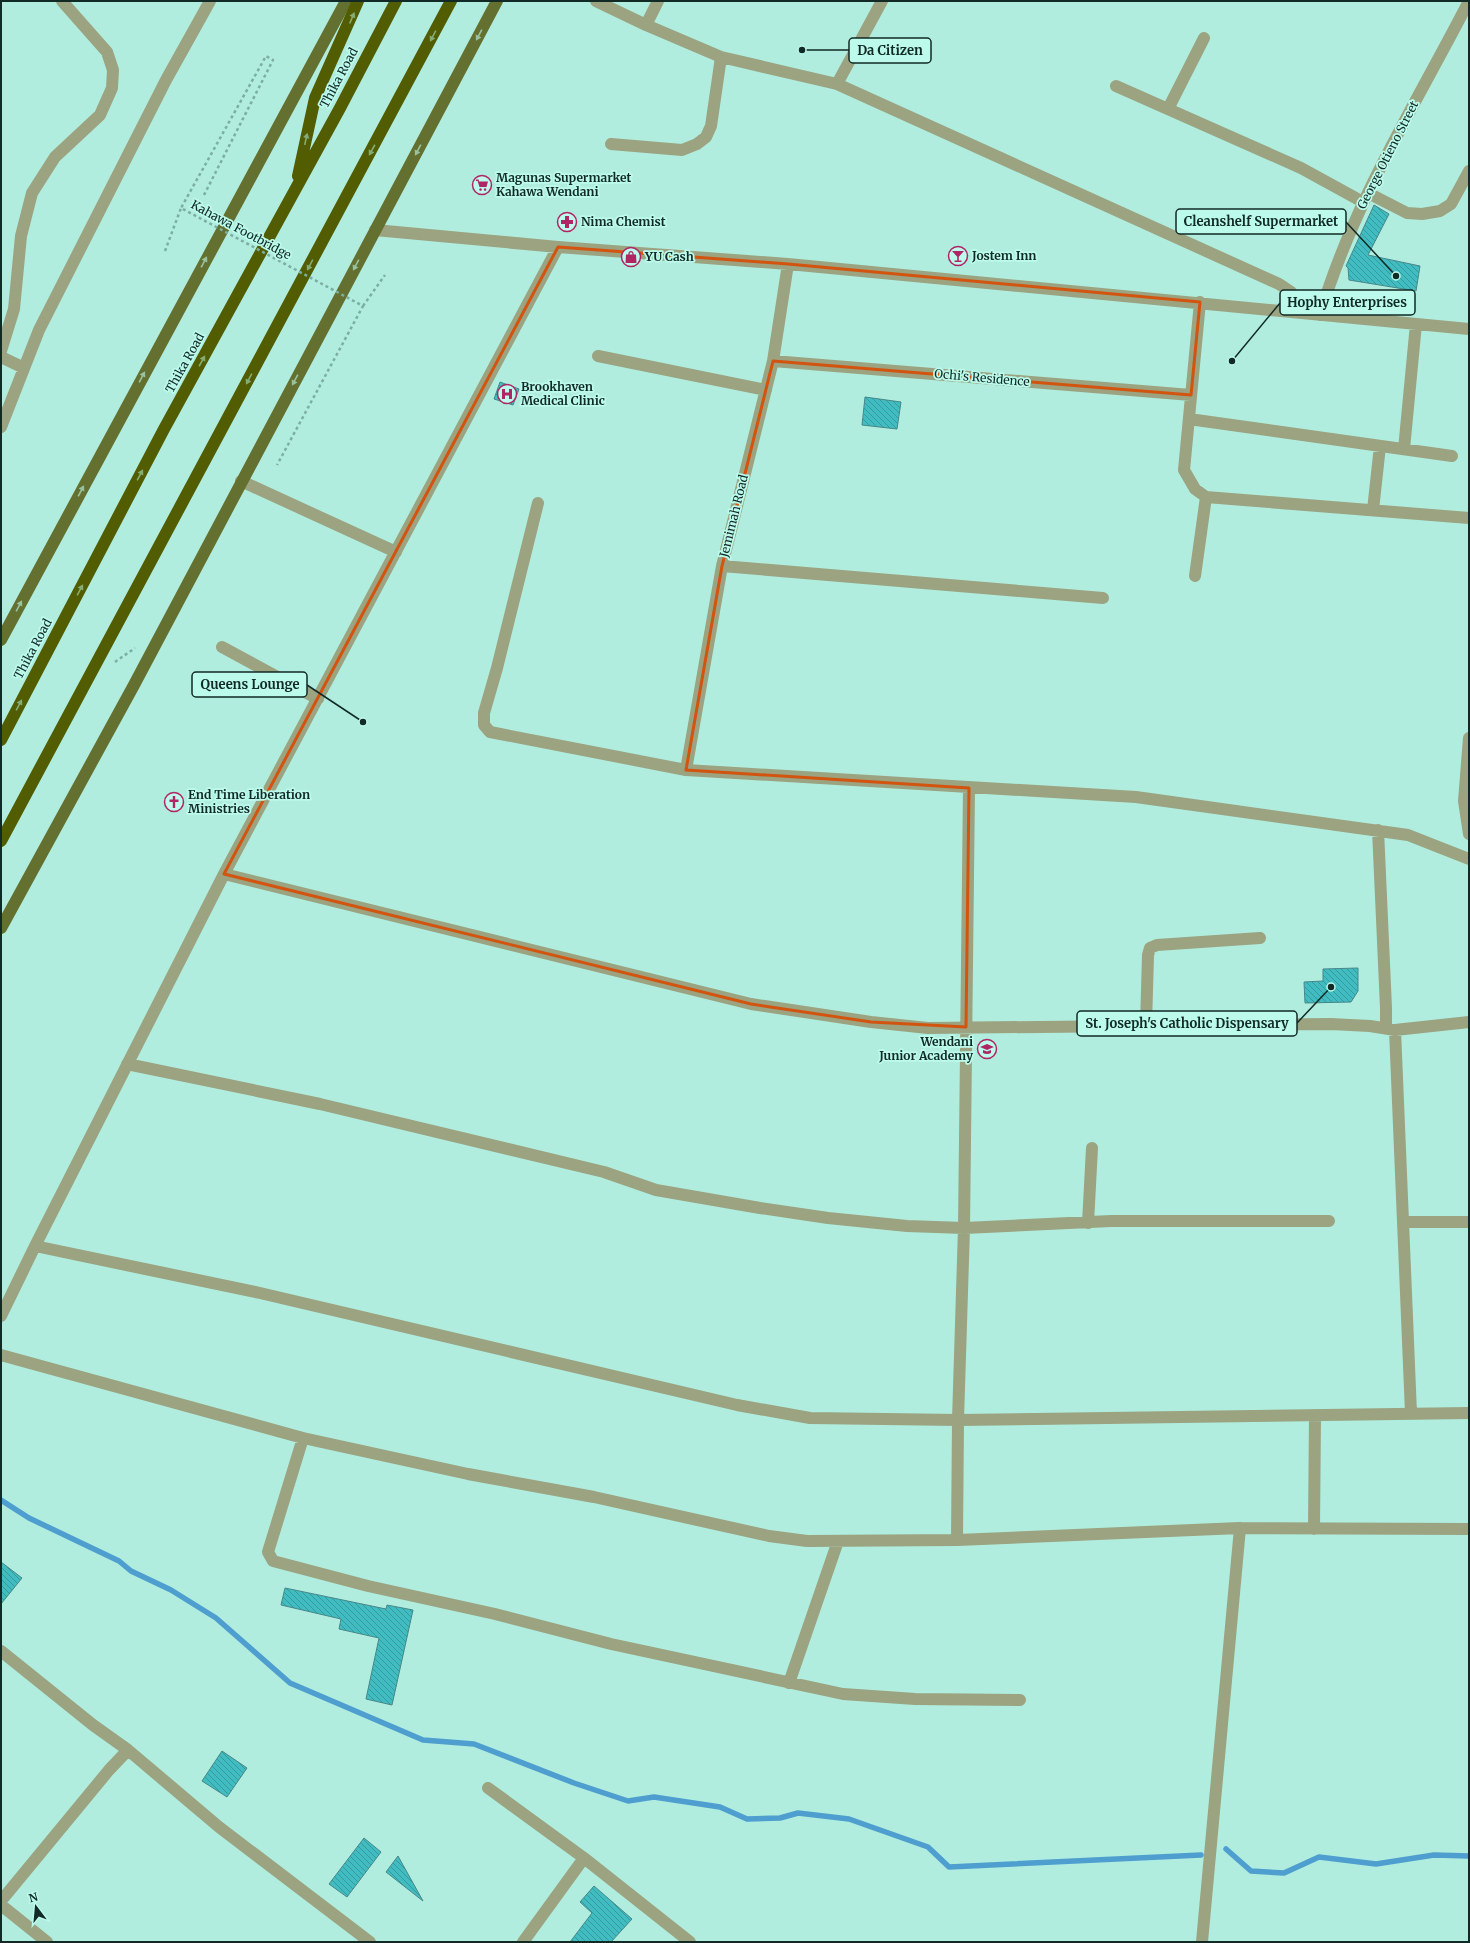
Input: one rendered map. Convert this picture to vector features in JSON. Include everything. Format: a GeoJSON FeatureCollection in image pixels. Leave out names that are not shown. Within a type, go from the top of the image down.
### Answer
{"type":"FeatureCollection","features":[{"type":"Feature","properties":{"kind":"highway"},"geometry":{"type":"LineString","coordinates":[[295,191],[315,98],[358,1]]}},
{"type":"Feature","properties":{"kind":"highway","name":"Thika Road"},"geometry":{"type":"LineString","coordinates":[[1,740],[160,436],[295,191],[396,1]]}},
{"type":"Feature","properties":{"kind":"highway"},"geometry":{"type":"LineString","coordinates":[[1,841],[451,1]]}},
{"type":"Feature","properties":{"kind":"main road"},"geometry":{"type":"LineString","coordinates":[[1,640],[346,1]]}},
{"type":"Feature","properties":{"kind":"main road"},"geometry":{"type":"LineString","coordinates":[[1,928],[130,692],[497,1]]}},
{"type":"Feature","properties":{"kind":"street"},"geometry":{"type":"LineString","coordinates":[[1,351],[14,309],[21,236],[32,193],[55,157],[100,115],[112,88],[113,70],[107,52],[62,1]]}},
{"type":"Feature","properties":{"kind":"street"},"geometry":{"type":"LineString","coordinates":[[1,427],[46,315],[166,80],[210,1]]}},
{"type":"Feature","properties":{"kind":"street"},"geometry":{"type":"LineString","coordinates":[[596,1],[646,25],[721,57],[837,84],[1279,284],[1290,292],[1305,313]]}},
{"type":"Feature","properties":{"kind":"street"},"geometry":{"type":"LineString","coordinates":[[646,25],[658,1]]}},
{"type":"Feature","properties":{"kind":"street"},"geometry":{"type":"LineString","coordinates":[[837,84],[882,1]]}},
{"type":"Feature","properties":{"kind":"street","name":"George Otieno Street"},"geometry":{"type":"LineString","coordinates":[[1320,315],[1331,278],[1366,197],[1465,2]]}},
{"type":"Feature","properties":{"kind":"street"},"geometry":{"type":"LineString","coordinates":[[1168,109],[1204,38]]}},
{"type":"Feature","properties":{"kind":"street"},"geometry":{"type":"LineString","coordinates":[[611,144],[682,150],[697,144],[706,137],[711,126],[721,57]]}},
{"type":"Feature","properties":{"kind":"street"},"geometry":{"type":"LineString","coordinates":[[1116,86],[1366,197],[1407,213],[1422,214],[1440,211],[1451,204],[1469,171]]}},
{"type":"Feature","properties":{"kind":"street"},"geometry":{"type":"LineString","coordinates":[[375,230],[558,247],[788,264],[1200,302],[1469,329]]}},
{"type":"Feature","properties":{"kind":"street"},"geometry":{"type":"LineString","coordinates":[[1,1316],[224,874],[558,247]]}},
{"type":"Feature","properties":{"kind":"street","name":"Jemimah Road"},"geometry":{"type":"LineString","coordinates":[[686,770],[722,566],[773,361],[788,264]]}},
{"type":"Feature","properties":{"kind":"street"},"geometry":{"type":"LineString","coordinates":[[1200,302],[1184,470],[1195,489],[1206,497],[1469,518]]}},
{"type":"Feature","properties":{"kind":"street"},"geometry":{"type":"LineString","coordinates":[[1404,449],[1416,324]]}},
{"type":"Feature","properties":{"kind":"street"},"geometry":{"type":"LineString","coordinates":[[598,356],[766,390]]}},
{"type":"Feature","properties":{"kind":"street"},"geometry":{"type":"LineString","coordinates":[[1,357],[24,368]]}},
{"type":"Feature","properties":{"kind":"street","name":"Ochi's Residence"},"geometry":{"type":"LineString","coordinates":[[773,361],[1191,395]]}},
{"type":"Feature","properties":{"kind":"street"},"geometry":{"type":"LineString","coordinates":[[1189,419],[1452,456]]}},
{"type":"Feature","properties":{"kind":"street"},"geometry":{"type":"LineString","coordinates":[[1374,510],[1380,446]]}},
{"type":"Feature","properties":{"kind":"street"},"geometry":{"type":"LineString","coordinates":[[242,481],[396,552]]}},
{"type":"Feature","properties":{"kind":"street"},"geometry":{"type":"LineString","coordinates":[[1195,576],[1206,497]]}},
{"type":"Feature","properties":{"kind":"street"},"geometry":{"type":"LineString","coordinates":[[538,503],[498,668],[484,713],[484,725],[490,732],[686,770],[1136,797],[1408,835],[1469,859]]}},
{"type":"Feature","properties":{"kind":"street"},"geometry":{"type":"LineString","coordinates":[[722,566],[1103,598]]}},
{"type":"Feature","properties":{"kind":"street"},"geometry":{"type":"LineString","coordinates":[[222,647],[318,699]]}},
{"type":"Feature","properties":{"kind":"street"},"geometry":{"type":"LineString","coordinates":[[1469,738],[1464,801],[1469,834]]}},
{"type":"Feature","properties":{"kind":"street"},"geometry":{"type":"LineString","coordinates":[[957,1540],[958,1420],[964,1228],[969,788]]}},
{"type":"Feature","properties":{"kind":"street"},"geometry":{"type":"LineString","coordinates":[[1378,830],[1386,1008],[1390,1028],[1404,1222],[1411,1412]]}},
{"type":"Feature","properties":{"kind":"street"},"geometry":{"type":"LineString","coordinates":[[224,874],[751,1004],[871,1022],[928,1028],[1146,1024],[1331,1024],[1390,1028],[1469,1022]]}},
{"type":"Feature","properties":{"kind":"street"},"geometry":{"type":"LineString","coordinates":[[1146,1024],[1148,955],[1150,948],[1157,945],[1260,938]]}},
{"type":"Feature","properties":{"kind":"street"},"geometry":{"type":"LineString","coordinates":[[127,1064],[320,1104],[604,1172],[656,1190],[828,1218],[907,1226],[964,1228],[1088,1223],[1329,1221]]}},
{"type":"Feature","properties":{"kind":"street"},"geometry":{"type":"LineString","coordinates":[[1088,1223],[1092,1148]]}},
{"type":"Feature","properties":{"kind":"street"},"geometry":{"type":"LineString","coordinates":[[1404,1222],[1469,1222]]}},
{"type":"Feature","properties":{"kind":"street"},"geometry":{"type":"LineString","coordinates":[[35,1246],[260,1293],[781,1414],[810,1418],[958,1420],[1315,1416],[1411,1412],[1469,1413]]}},
{"type":"Feature","properties":{"kind":"street"},"geometry":{"type":"LineString","coordinates":[[1,1355],[303,1438],[468,1474],[594,1497],[769,1536],[807,1541],[957,1540],[1240,1528],[1469,1530]]}},
{"type":"Feature","properties":{"kind":"street"},"geometry":{"type":"LineString","coordinates":[[1314,1529],[1315,1416]]}},
{"type":"Feature","properties":{"kind":"street"},"geometry":{"type":"LineString","coordinates":[[303,1438],[268,1552],[273,1561],[368,1586],[789,1683],[843,1694],[901,1698],[1020,1700]]}},
{"type":"Feature","properties":{"kind":"street"},"geometry":{"type":"LineString","coordinates":[[1202,1942],[1240,1528]]}},
{"type":"Feature","properties":{"kind":"street"},"geometry":{"type":"LineString","coordinates":[[789,1683],[838,1540]]}},
{"type":"Feature","properties":{"kind":"street"},"geometry":{"type":"LineString","coordinates":[[1,1651],[93,1725],[128,1750],[219,1827],[370,1942]]}},
{"type":"Feature","properties":{"kind":"street"},"geometry":{"type":"LineString","coordinates":[[1,1901],[108,1770],[128,1750]]}},
{"type":"Feature","properties":{"kind":"street"},"geometry":{"type":"LineString","coordinates":[[488,1788],[584,1858],[690,1942]]}},
{"type":"Feature","properties":{"kind":"street"},"geometry":{"type":"LineString","coordinates":[[523,1942],[584,1858]]}},
{"type":"Feature","properties":{"kind":"street"},"geometry":{"type":"LineString","coordinates":[[1,1905],[47,1942]]}},
{"type":"Feature","properties":{"kind":"path","name":"Kahawa Footbridge"},"geometry":{"type":"LineString","coordinates":[[204,195],[273,60],[266,56],[182,208],[363,306]]}},
{"type":"Feature","properties":{"kind":"path"},"geometry":{"type":"LineString","coordinates":[[165,251],[182,208]]}},
{"type":"Feature","properties":{"kind":"path"},"geometry":{"type":"LineString","coordinates":[[277,465],[363,306],[385,275]]}},
{"type":"Feature","properties":{"kind":"path"},"geometry":{"type":"LineString","coordinates":[[112,664],[137,647]]}},
{"type":"Feature","properties":{"kind":"highlighted area"},"geometry":{"type":"Polygon","coordinates":[[[558,247],[788,264],[1200,302],[1191,395],[773,361],[722,566],[686,770],[969,788],[966,1027],[871,1022],[751,1004],[224,874],[558,247]]]}},
{"type":"Feature","properties":{"kind":"building"},"geometry":{"type":"Polygon","coordinates":[[[1374,205],[1389,214],[1368,255],[1420,266],[1416,291],[1349,280],[1348,268],[1346,266],[1374,205]]]}},
{"type":"Feature","properties":{"kind":"building","name":"Brookhaven Medical Clinic"},"geometry":{"type":"Polygon","coordinates":[[[500,382],[519,389],[513,405],[494,399],[500,382]]]}},
{"type":"Feature","properties":{"kind":"building"},"geometry":{"type":"Polygon","coordinates":[[[865,397],[901,402],[897,429],[862,425],[865,397]]]}},
{"type":"Feature","properties":{"kind":"building"},"geometry":{"type":"Polygon","coordinates":[[[1358,968],[1358,991],[1351,1002],[1305,1003],[1304,982],[1323,981],[1323,969],[1358,968]]]}},
{"type":"Feature","properties":{"kind":"building"},"geometry":{"type":"Polygon","coordinates":[[[1,1562],[22,1578],[1,1604],[1,1562]]]}},
{"type":"Feature","properties":{"kind":"building"},"geometry":{"type":"Polygon","coordinates":[[[285,1588],[386,1609],[387,1605],[413,1610],[392,1705],[366,1699],[379,1638],[339,1629],[341,1619],[281,1605],[285,1588]]]}},
{"type":"Feature","properties":{"kind":"building"},"geometry":{"type":"Polygon","coordinates":[[[222,1751],[247,1768],[227,1797],[202,1781],[222,1751]]]}},
{"type":"Feature","properties":{"kind":"building"},"geometry":{"type":"Polygon","coordinates":[[[364,1838],[381,1852],[347,1897],[329,1884],[364,1838]]]}},
{"type":"Feature","properties":{"kind":"building"},"geometry":{"type":"Polygon","coordinates":[[[398,1856],[423,1901],[386,1872],[398,1856]]]}},
{"type":"Feature","properties":{"kind":"building"},"geometry":{"type":"Polygon","coordinates":[[[594,1886],[632,1919],[611,1942],[570,1942],[592,1913],[580,1902],[594,1886]]]}},
{"type":"Feature","properties":{"kind":"waterway"},"geometry":{"type":"LineString","coordinates":[[1,1500],[29,1518],[119,1561],[131,1571],[171,1590],[216,1618],[290,1683],[423,1740],[474,1744],[574,1783],[628,1801],[654,1797],[720,1807],[747,1819],[780,1818],[798,1813],[849,1819],[928,1847],[949,1867],[1201,1855]]}},
{"type":"Feature","properties":{"kind":"waterway"},"geometry":{"type":"LineString","coordinates":[[1226,1849],[1251,1871],[1284,1873],[1319,1857],[1376,1864],[1434,1855],[1469,1856]]}},
{"type":"Feature","properties":{"kind":"place","name":"Da Citizen"},"geometry":{"type":"Point","coordinates":[802,50]}},
{"type":"Feature","properties":{"kind":"place","name":"Magunas Supermarket Kahawa Wendani"},"geometry":{"type":"Point","coordinates":[482,185]}},
{"type":"Feature","properties":{"kind":"place","name":"Nima Chemist"},"geometry":{"type":"Point","coordinates":[567,222]}},
{"type":"Feature","properties":{"kind":"place","name":"Jostem Inn"},"geometry":{"type":"Point","coordinates":[958,256]}},
{"type":"Feature","properties":{"kind":"place","name":"YU Cash"},"geometry":{"type":"Point","coordinates":[631,257]}},
{"type":"Feature","properties":{"kind":"place","name":"Cleanshelf Supermarket"},"geometry":{"type":"Point","coordinates":[1396,276]}},
{"type":"Feature","properties":{"kind":"place","name":"Hophy Enterprises"},"geometry":{"type":"Point","coordinates":[1232,361]}},
{"type":"Feature","properties":{"kind":"place","name":"Brookhaven Medical Clinic"},"geometry":{"type":"Point","coordinates":[507,394]}},
{"type":"Feature","properties":{"kind":"place","name":"Queens Lounge"},"geometry":{"type":"Point","coordinates":[363,722]}},
{"type":"Feature","properties":{"kind":"place","name":"End Time Liberation Ministries"},"geometry":{"type":"Point","coordinates":[174,802]}},
{"type":"Feature","properties":{"kind":"place","name":"St. Joseph's Catholic Dispensary"},"geometry":{"type":"Point","coordinates":[1331,987]}},
{"type":"Feature","properties":{"kind":"place","name":"Wendani Junior Academy"},"geometry":{"type":"Point","coordinates":[987,1049]}}]}
